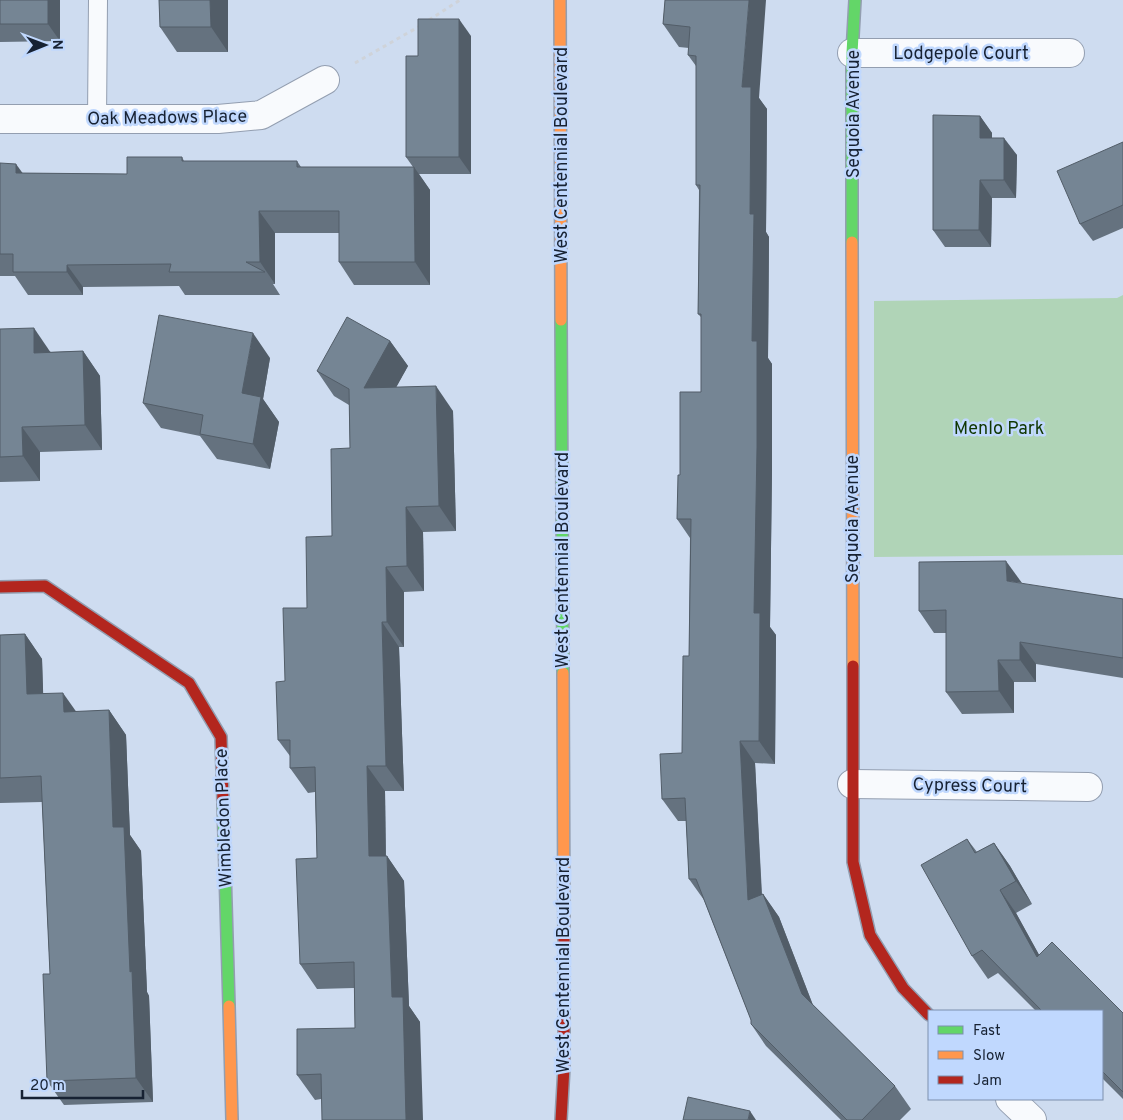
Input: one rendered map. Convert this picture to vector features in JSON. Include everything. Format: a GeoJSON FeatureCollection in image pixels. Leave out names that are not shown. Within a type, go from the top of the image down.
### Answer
{"type":"FeatureCollection","features":[{"type":"Feature","properties":{"kind":"street","name":"West Centennial Boulevard"},"geometry":{"type":"LineString","coordinates":[[560,0],[564,1057],[562,1120]]}},
{"type":"Feature","properties":{"kind":"street","name":"Sequoia Avenue"},"geometry":{"type":"LineString","coordinates":[[855,0],[852,52],[853,862],[870,935],[903,988],[928,1015]]}},
{"type":"Feature","properties":{"kind":"street","name":"Lodgepole Court"},"geometry":{"type":"LineString","coordinates":[[852,52],[1070,53]]}},
{"type":"Feature","properties":{"kind":"street","name":"Oak Meadows Place"},"geometry":{"type":"LineString","coordinates":[[0,120],[218,119],[261,115],[325,80]]}},
{"type":"Feature","properties":{"kind":"street","name":"Wimbledon Place"},"geometry":{"type":"LineString","coordinates":[[0,587],[45,586],[190,683],[221,737],[232,1120]]}},
{"type":"Feature","properties":{"kind":"street","name":"Cypress Court"},"geometry":{"type":"LineString","coordinates":[[852,784],[1088,787]]}},
{"type":"Feature","properties":{"kind":"lane"},"geometry":{"type":"LineString","coordinates":[[97,120],[98,0]]}},
{"type":"Feature","properties":{"kind":"path"},"geometry":{"type":"LineString","coordinates":[[325,80],[415,29],[460,0]]}},
{"type":"Feature","properties":{"kind":"green space","name":"Menlo Park"},"geometry":{"type":"Polygon","coordinates":[[[1123,295],[1123,555],[874,557],[874,301],[1117,298],[1123,295]]]}},
{"type":"Feature","properties":{"kind":"building"},"geometry":{"type":"Polygon","coordinates":[[[0,0],[48,0],[48,24],[0,24],[0,0]]]}},
{"type":"Feature","properties":{"kind":"building"},"geometry":{"type":"Polygon","coordinates":[[[159,0],[210,0],[211,27],[160,27],[159,0]]]}},
{"type":"Feature","properties":{"kind":"building"},"geometry":{"type":"Polygon","coordinates":[[[665,0],[749,0],[742,87],[751,87],[750,214],[754,214],[752,341],[757,341],[754,613],[760,613],[759,741],[740,741],[748,900],[763,894],[802,994],[895,1086],[862,1120],[847,1120],[751,1024],[696,879],[689,879],[685,798],[662,799],[660,754],[682,753],[683,656],[689,656],[691,519],[677,519],[678,475],[680,475],[680,392],[701,392],[701,314],[698,314],[700,185],[696,185],[696,56],[688,55],[690,27],[663,24],[665,0]]]}},
{"type":"Feature","properties":{"kind":"building"},"geometry":{"type":"Polygon","coordinates":[[[418,19],[459,19],[459,157],[406,157],[406,56],[418,56],[418,19]]]}},
{"type":"Feature","properties":{"kind":"building"},"geometry":{"type":"Polygon","coordinates":[[[933,115],[980,116],[980,138],[1004,138],[1004,180],[980,180],[979,230],[933,230],[933,115]]]}},
{"type":"Feature","properties":{"kind":"building"},"geometry":{"type":"Polygon","coordinates":[[[1123,142],[1123,205],[1080,224],[1057,171],[1123,142]]]}},
{"type":"Feature","properties":{"kind":"building"},"geometry":{"type":"Polygon","coordinates":[[[127,157],[182,157],[182,161],[297,161],[297,167],[414,167],[415,262],[339,262],[339,211],[259,211],[260,262],[246,262],[265,272],[169,272],[171,264],[67,265],[67,272],[13,272],[13,254],[0,254],[0,163],[16,164],[16,173],[127,174],[127,157]]]}},
{"type":"Feature","properties":{"kind":"building"},"geometry":{"type":"Polygon","coordinates":[[[159,315],[253,333],[242,393],[261,397],[253,444],[200,434],[203,415],[143,403],[159,315]]]}},
{"type":"Feature","properties":{"kind":"building"},"geometry":{"type":"Polygon","coordinates":[[[347,317],[390,341],[364,388],[436,386],[439,506],[406,507],[407,566],[386,567],[387,622],[382,622],[386,766],[367,766],[369,856],[387,856],[392,997],[403,997],[406,1120],[322,1120],[321,1074],[297,1075],[297,1029],[355,1028],[354,962],[300,964],[296,859],[317,858],[315,767],[290,768],[290,740],[278,740],[276,682],[285,681],[283,608],[307,608],[306,537],[332,536],[331,449],[350,448],[349,389],[317,371],[347,317]]]}},
{"type":"Feature","properties":{"kind":"building"},"geometry":{"type":"Polygon","coordinates":[[[34,328],[34,353],[83,351],[85,425],[22,427],[23,456],[0,457],[0,329],[34,328]]]}},
{"type":"Feature","properties":{"kind":"building"},"geometry":{"type":"Polygon","coordinates":[[[1006,561],[1007,581],[1123,599],[1123,658],[1020,642],[1020,660],[998,660],[999,691],[946,692],[946,610],[919,611],[919,562],[1006,561]]]}},
{"type":"Feature","properties":{"kind":"building"},"geometry":{"type":"Polygon","coordinates":[[[25,634],[27,694],[63,693],[64,712],[109,710],[113,827],[124,827],[136,1078],[47,1081],[43,974],[50,974],[41,776],[0,778],[0,635],[25,634]]]}},
{"type":"Feature","properties":{"kind":"building"},"geometry":{"type":"Polygon","coordinates":[[[967,839],[975,853],[994,843],[1016,881],[1000,890],[1037,957],[1052,942],[1123,1013],[1123,1092],[1103,1072],[1103,1010],[1041,1010],[982,950],[972,956],[921,865],[967,839]]]}},
{"type":"Feature","properties":{"kind":"building"},"geometry":{"type":"Polygon","coordinates":[[[688,1097],[750,1111],[748,1120],[683,1120],[688,1097]]]}},
{"type":"Feature","properties":{"kind":"traffic: fast"},"geometry":{"type":"LineString","coordinates":[[852,242],[852,53],[855,0]]}},
{"type":"Feature","properties":{"kind":"traffic: fast"},"geometry":{"type":"LineString","coordinates":[[561,320],[563,673]]}},
{"type":"Feature","properties":{"kind":"traffic: fast"},"geometry":{"type":"LineString","coordinates":[[223,802],[229,1006]]}},
{"type":"Feature","properties":{"kind":"traffic: slow"},"geometry":{"type":"LineString","coordinates":[[560,0],[561,320]]}},
{"type":"Feature","properties":{"kind":"traffic: slow"},"geometry":{"type":"LineString","coordinates":[[852,242],[853,666]]}},
{"type":"Feature","properties":{"kind":"traffic: slow"},"geometry":{"type":"LineString","coordinates":[[563,673],[564,934]]}},
{"type":"Feature","properties":{"kind":"traffic: slow"},"geometry":{"type":"LineString","coordinates":[[229,1006],[232,1120]]}},
{"type":"Feature","properties":{"kind":"traffic: jam"},"geometry":{"type":"LineString","coordinates":[[0,587],[45,586],[189,683],[221,737],[223,802]]}},
{"type":"Feature","properties":{"kind":"traffic: jam"},"geometry":{"type":"LineString","coordinates":[[853,666],[853,862],[870,935],[903,988],[928,1014]]}},
{"type":"Feature","properties":{"kind":"traffic: jam"},"geometry":{"type":"LineString","coordinates":[[561,1120],[564,1067],[564,934]]}}]}
